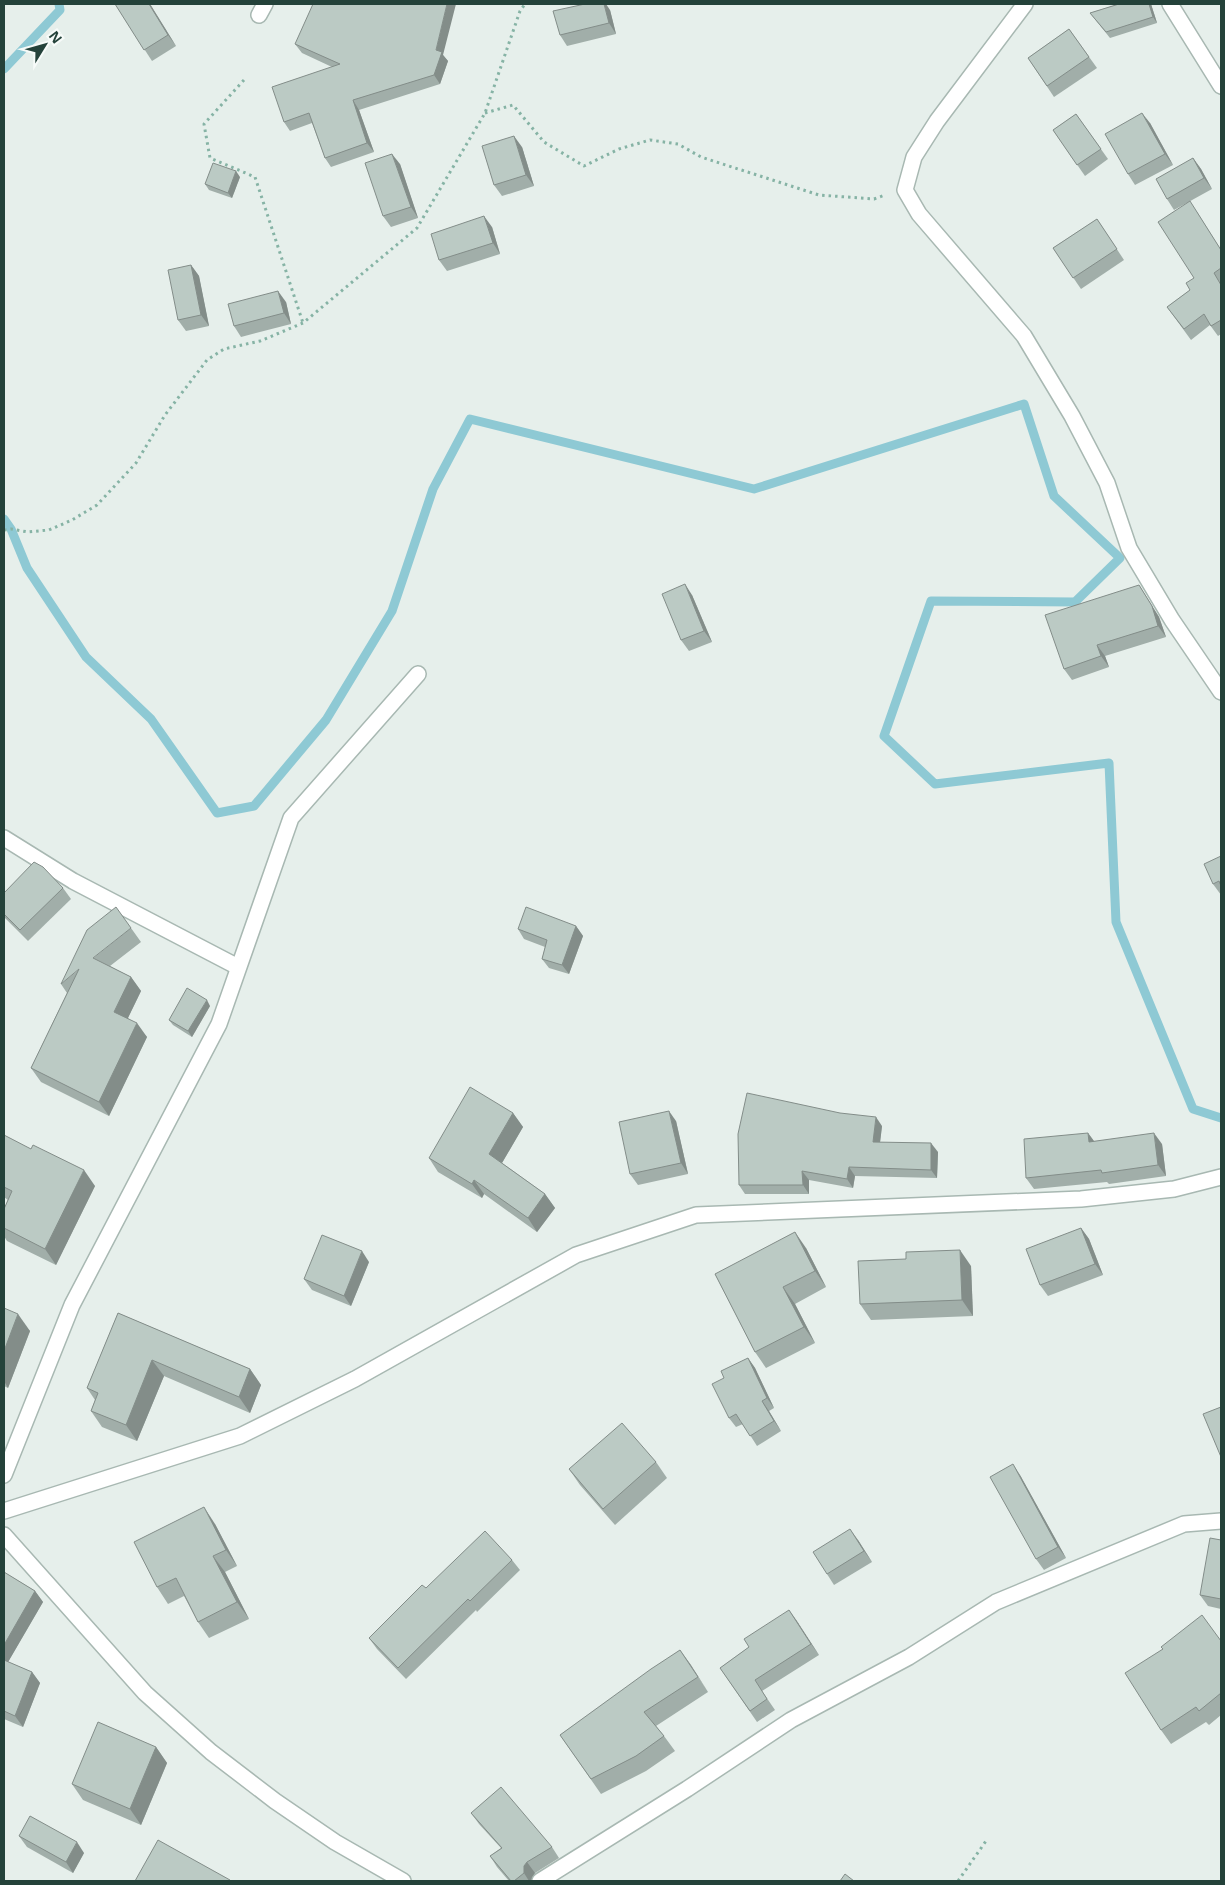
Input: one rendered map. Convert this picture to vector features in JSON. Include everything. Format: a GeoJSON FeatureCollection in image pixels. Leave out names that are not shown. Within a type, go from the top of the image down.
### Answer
{"type":"FeatureCollection","features":[{"type":"Feature","properties":{"kind":"street"},"geometry":{"type":"LineString","coordinates":[[1025,4],[937,120],[914,157],[905,190],[920,214],[1024,336],[1072,416],[1107,483],[1129,548],[1172,620],[1221,692]]}},
{"type":"Feature","properties":{"kind":"street"},"geometry":{"type":"LineString","coordinates":[[1170,4],[1221,86]]}},
{"type":"Feature","properties":{"kind":"street"},"geometry":{"type":"LineString","coordinates":[[4,1475],[72,1305],[219,1024],[291,818],[418,674]]}},
{"type":"Feature","properties":{"kind":"street"},"geometry":{"type":"LineString","coordinates":[[4,838],[73,880],[238,967]]}},
{"type":"Feature","properties":{"kind":"street"},"geometry":{"type":"LineString","coordinates":[[4,1511],[240,1436],[355,1379],[576,1255],[696,1215],[1081,1198],[1174,1189],[1218,1177]]}},
{"type":"Feature","properties":{"kind":"street"},"geometry":{"type":"LineString","coordinates":[[540,1881],[687,1789],[791,1720],[908,1657],[996,1602],[1184,1524],[1221,1521]]}},
{"type":"Feature","properties":{"kind":"street"},"geometry":{"type":"LineString","coordinates":[[4,1535],[145,1693],[211,1752],[327,1836],[403,1881]]}},
{"type":"Feature","properties":{"kind":"path"},"geometry":{"type":"LineString","coordinates":[[4,530],[11,529],[28,532],[49,530],[72,520],[97,505],[136,463],[165,415],[207,360],[224,349],[260,341],[303,323],[417,228],[485,113],[504,56],[525,4]]}},
{"type":"Feature","properties":{"kind":"path"},"geometry":{"type":"LineString","coordinates":[[244,80],[204,124],[210,158],[255,177],[303,323]]}},
{"type":"Feature","properties":{"kind":"path"},"geometry":{"type":"LineString","coordinates":[[485,113],[513,105],[544,142],[584,166],[619,149],[650,140],[678,144],[701,157],[819,195],[874,198],[905,190]]}},
{"type":"Feature","properties":{"kind":"path"},"geometry":{"type":"LineString","coordinates":[[958,1881],[986,1841]]}},
{"type":"Feature","properties":{"kind":"building"},"geometry":{"type":"Polygon","coordinates":[[[115,4],[149,4],[168,35],[144,50],[115,4]]]}},
{"type":"Feature","properties":{"kind":"building"},"geometry":{"type":"Polygon","coordinates":[[[313,4],[447,4],[436,50],[442,52],[434,75],[353,100],[367,143],[325,158],[309,113],[284,122],[272,87],[340,64],[295,44],[313,4]]]}},
{"type":"Feature","properties":{"kind":"building"},"geometry":{"type":"Polygon","coordinates":[[[585,4],[604,4],[609,23],[560,35],[553,11],[585,4]]]}},
{"type":"Feature","properties":{"kind":"building"},"geometry":{"type":"Polygon","coordinates":[[[1119,4],[1149,4],[1153,17],[1106,32],[1090,13],[1119,4]]]}},
{"type":"Feature","properties":{"kind":"building"},"geometry":{"type":"Polygon","coordinates":[[[1069,29],[1089,57],[1047,86],[1028,58],[1069,29]]]}},
{"type":"Feature","properties":{"kind":"building"},"geometry":{"type":"Polygon","coordinates":[[[1142,113],[1165,154],[1128,174],[1105,134],[1142,113]]]}},
{"type":"Feature","properties":{"kind":"building"},"geometry":{"type":"Polygon","coordinates":[[[1076,114],[1101,149],[1077,165],[1053,130],[1076,114]]]}},
{"type":"Feature","properties":{"kind":"building"},"geometry":{"type":"Polygon","coordinates":[[[514,136],[526,175],[494,185],[482,146],[514,136]]]}},
{"type":"Feature","properties":{"kind":"building"},"geometry":{"type":"Polygon","coordinates":[[[392,154],[411,207],[383,216],[365,163],[392,154]]]}},
{"type":"Feature","properties":{"kind":"building"},"geometry":{"type":"Polygon","coordinates":[[[1193,158],[1204,178],[1167,199],[1156,179],[1193,158]]]}},
{"type":"Feature","properties":{"kind":"building"},"geometry":{"type":"Polygon","coordinates":[[[213,163],[236,171],[228,193],[205,184],[213,163]]]}},
{"type":"Feature","properties":{"kind":"building"},"geometry":{"type":"Polygon","coordinates":[[[1190,201],[1221,250],[1221,268],[1214,273],[1221,285],[1221,320],[1211,326],[1204,314],[1184,329],[1167,307],[1190,290],[1186,283],[1194,278],[1158,222],[1190,201]]]}},
{"type":"Feature","properties":{"kind":"building"},"geometry":{"type":"Polygon","coordinates":[[[484,216],[493,243],[439,260],[431,234],[484,216]]]}},
{"type":"Feature","properties":{"kind":"building"},"geometry":{"type":"Polygon","coordinates":[[[1097,219],[1117,249],[1073,278],[1053,248],[1097,219]]]}},
{"type":"Feature","properties":{"kind":"building"},"geometry":{"type":"Polygon","coordinates":[[[191,265],[201,315],[178,320],[168,270],[191,265]]]}},
{"type":"Feature","properties":{"kind":"building"},"geometry":{"type":"Polygon","coordinates":[[[278,291],[284,313],[234,326],[228,304],[278,291]]]}},
{"type":"Feature","properties":{"kind":"building"},"geometry":{"type":"Polygon","coordinates":[[[685,584],[704,631],[681,640],[662,594],[685,584]]]}},
{"type":"Feature","properties":{"kind":"building"},"geometry":{"type":"Polygon","coordinates":[[[1139,585],[1152,606],[1158,626],[1097,645],[1101,656],[1064,669],[1045,615],[1139,585]]]}},
{"type":"Feature","properties":{"kind":"building"},"geometry":{"type":"Polygon","coordinates":[[[1221,856],[1221,886],[1219,881],[1213,884],[1204,864],[1221,856]]]}},
{"type":"Feature","properties":{"kind":"building"},"geometry":{"type":"Polygon","coordinates":[[[34,862],[43,867],[63,888],[20,930],[4,914],[4,893],[34,862]]]}},
{"type":"Feature","properties":{"kind":"building"},"geometry":{"type":"Polygon","coordinates":[[[116,907],[131,928],[93,958],[131,977],[114,1012],[137,1023],[99,1102],[31,1068],[79,969],[61,984],[87,930],[116,907]]]}},
{"type":"Feature","properties":{"kind":"building"},"geometry":{"type":"Polygon","coordinates":[[[526,907],[576,926],[562,965],[542,959],[547,940],[518,929],[526,907]]]}},
{"type":"Feature","properties":{"kind":"building"},"geometry":{"type":"Polygon","coordinates":[[[187,988],[207,1000],[188,1031],[169,1020],[187,988]]]}},
{"type":"Feature","properties":{"kind":"building"},"geometry":{"type":"Polygon","coordinates":[[[470,1087],[513,1113],[489,1154],[545,1194],[528,1218],[474,1180],[472,1184],[429,1158],[470,1087]]]}},
{"type":"Feature","properties":{"kind":"building"},"geometry":{"type":"Polygon","coordinates":[[[747,1093],[840,1113],[876,1117],[873,1142],[931,1143],[931,1170],[849,1167],[847,1179],[802,1171],[803,1185],[739,1185],[738,1134],[747,1093]]]}},
{"type":"Feature","properties":{"kind":"building"},"geometry":{"type":"Polygon","coordinates":[[[669,1111],[681,1163],[630,1174],[619,1122],[669,1111]]]}},
{"type":"Feature","properties":{"kind":"building"},"geometry":{"type":"Polygon","coordinates":[[[1088,1133],[1089,1142],[1154,1133],[1158,1165],[1102,1173],[1101,1170],[1026,1178],[1024,1139],[1088,1133]]]}},
{"type":"Feature","properties":{"kind":"building"},"geometry":{"type":"Polygon","coordinates":[[[4,1135],[31,1149],[33,1145],[84,1170],[45,1249],[4,1228],[4,1209],[12,1191],[4,1187],[4,1135]]]}},
{"type":"Feature","properties":{"kind":"building"},"geometry":{"type":"Polygon","coordinates":[[[1081,1228],[1095,1264],[1040,1285],[1026,1249],[1081,1228]]]}},
{"type":"Feature","properties":{"kind":"building"},"geometry":{"type":"Polygon","coordinates":[[[795,1232],[815,1271],[783,1287],[804,1327],[755,1352],[715,1274],[795,1232]]]}},
{"type":"Feature","properties":{"kind":"building"},"geometry":{"type":"Polygon","coordinates":[[[322,1235],[362,1251],[344,1296],[304,1279],[322,1235]]]}},
{"type":"Feature","properties":{"kind":"building"},"geometry":{"type":"Polygon","coordinates":[[[960,1250],[962,1300],[860,1304],[858,1261],[906,1259],[906,1252],[960,1250]]]}},
{"type":"Feature","properties":{"kind":"building"},"geometry":{"type":"Polygon","coordinates":[[[4,1308],[18,1314],[4,1351],[4,1308]]]}},
{"type":"Feature","properties":{"kind":"building"},"geometry":{"type":"Polygon","coordinates":[[[118,1313],[250,1369],[239,1397],[152,1360],[126,1425],[91,1411],[98,1393],[87,1388],[118,1313]]]}},
{"type":"Feature","properties":{"kind":"building"},"geometry":{"type":"Polygon","coordinates":[[[748,1358],[767,1398],[762,1401],[774,1421],[750,1436],[736,1414],[729,1418],[712,1384],[724,1378],[721,1371],[748,1358]]]}},
{"type":"Feature","properties":{"kind":"building"},"geometry":{"type":"Polygon","coordinates":[[[1221,1407],[1221,1457],[1203,1414],[1221,1407]]]}},
{"type":"Feature","properties":{"kind":"building"},"geometry":{"type":"Polygon","coordinates":[[[622,1423],[656,1462],[603,1509],[569,1469],[622,1423]]]}},
{"type":"Feature","properties":{"kind":"building"},"geometry":{"type":"Polygon","coordinates":[[[1013,1464],[1058,1547],[1036,1559],[990,1477],[1013,1464]]]}},
{"type":"Feature","properties":{"kind":"building"},"geometry":{"type":"Polygon","coordinates":[[[204,1507],[226,1550],[213,1556],[237,1602],[198,1622],[176,1578],[157,1587],[134,1542],[204,1507]]]}},
{"type":"Feature","properties":{"kind":"building"},"geometry":{"type":"Polygon","coordinates":[[[850,1529],[864,1551],[827,1574],[813,1552],[850,1529]]]}},
{"type":"Feature","properties":{"kind":"building"},"geometry":{"type":"Polygon","coordinates":[[[485,1531],[512,1560],[470,1601],[468,1599],[398,1668],[369,1638],[422,1585],[426,1588],[485,1531]]]}},
{"type":"Feature","properties":{"kind":"building"},"geometry":{"type":"Polygon","coordinates":[[[1210,1538],[1221,1540],[1221,1599],[1200,1595],[1210,1538]]]}},
{"type":"Feature","properties":{"kind":"building"},"geometry":{"type":"Polygon","coordinates":[[[4,1572],[35,1591],[4,1645],[4,1572]]]}},
{"type":"Feature","properties":{"kind":"building"},"geometry":{"type":"Polygon","coordinates":[[[789,1610],[811,1644],[755,1680],[767,1699],[750,1711],[720,1668],[749,1647],[744,1639],[789,1610]]]}},
{"type":"Feature","properties":{"kind":"building"},"geometry":{"type":"Polygon","coordinates":[[[1202,1615],[1221,1641],[1221,1693],[1199,1711],[1196,1707],[1161,1730],[1125,1673],[1163,1649],[1161,1647],[1202,1615]]]}},
{"type":"Feature","properties":{"kind":"building"},"geometry":{"type":"Polygon","coordinates":[[[680,1650],[698,1677],[644,1712],[664,1736],[636,1756],[591,1779],[560,1735],[680,1650]]]}},
{"type":"Feature","properties":{"kind":"building"},"geometry":{"type":"Polygon","coordinates":[[[4,1660],[32,1672],[15,1716],[4,1711],[4,1660]]]}},
{"type":"Feature","properties":{"kind":"building"},"geometry":{"type":"Polygon","coordinates":[[[98,1722],[156,1747],[130,1809],[72,1784],[98,1722]]]}},
{"type":"Feature","properties":{"kind":"building"},"geometry":{"type":"Polygon","coordinates":[[[501,1787],[552,1847],[527,1862],[524,1866],[524,1873],[514,1881],[511,1881],[490,1856],[502,1848],[471,1813],[501,1787]]]}},
{"type":"Feature","properties":{"kind":"building"},"geometry":{"type":"Polygon","coordinates":[[[30,1816],[77,1842],[66,1862],[19,1836],[30,1816]]]}},
{"type":"Feature","properties":{"kind":"building"},"geometry":{"type":"Polygon","coordinates":[[[158,1840],[230,1880],[135,1881],[158,1840]]]}},
{"type":"Feature","properties":{"kind":"building"},"geometry":{"type":"Polygon","coordinates":[[[845,1874],[854,1881],[840,1881],[845,1874]]]}},
{"type":"Feature","properties":{"kind":"waterway"},"geometry":{"type":"LineString","coordinates":[[4,69],[60,10],[59,4]]}},
{"type":"Feature","properties":{"kind":"waterway"},"geometry":{"type":"LineString","coordinates":[[4,519],[11,529],[27,568],[86,657],[151,719],[217,813],[254,806],[326,720],[392,611],[433,489],[470,419],[754,489],[1024,404],[1054,496],[1120,558],[1075,602],[931,601],[884,736],[935,784],[1109,763],[1116,922],[1193,1109],[1221,1118]]}}]}
